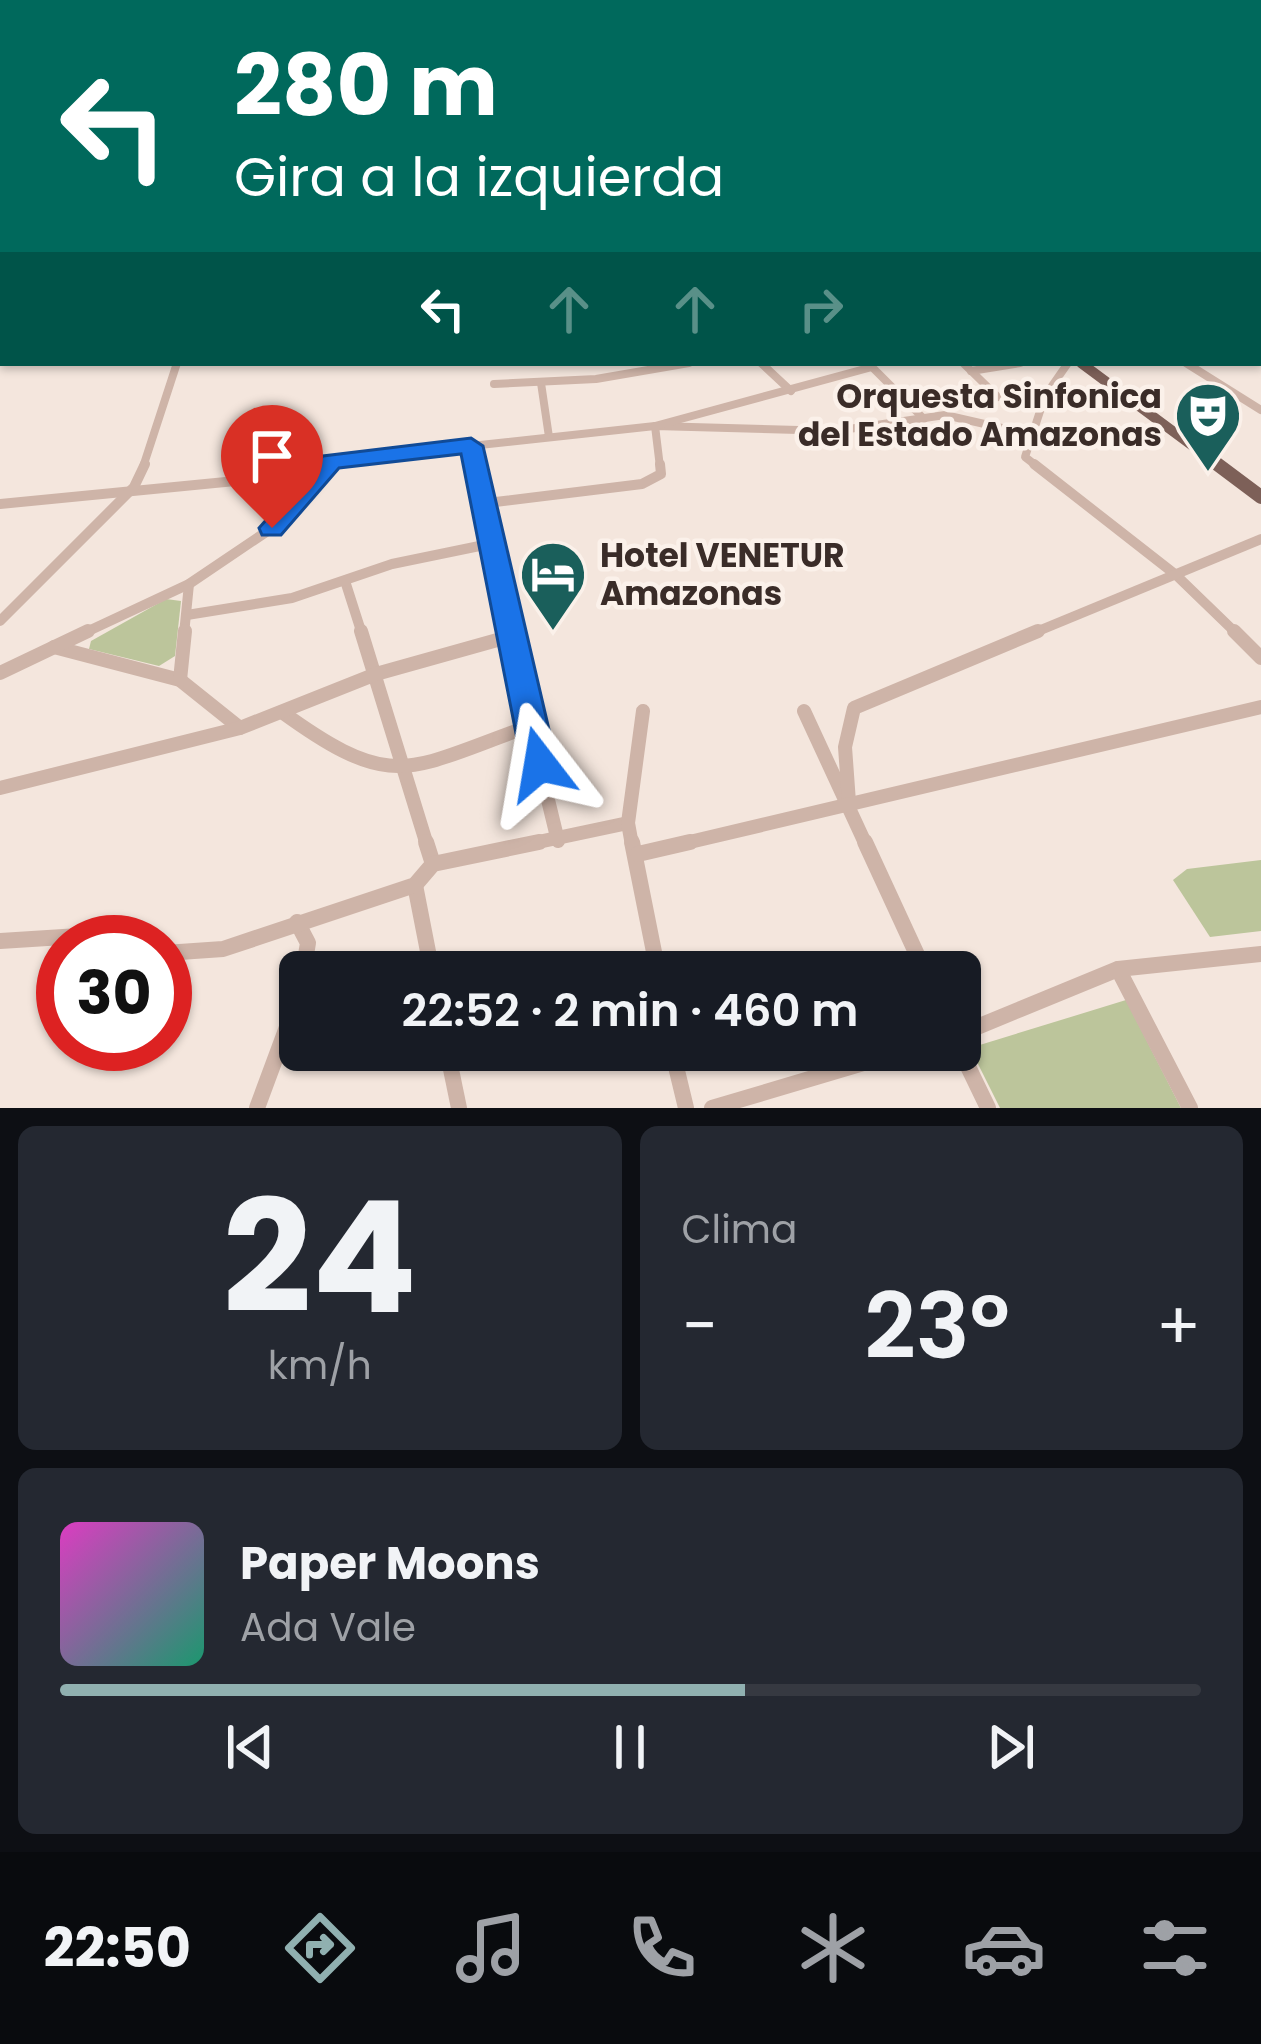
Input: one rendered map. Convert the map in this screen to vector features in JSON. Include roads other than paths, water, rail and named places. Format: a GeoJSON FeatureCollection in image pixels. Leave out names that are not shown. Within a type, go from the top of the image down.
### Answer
{"type":"FeatureCollection","features":[{"type":"Feature","properties":{"kind":"main road"},"geometry":{"type":"LineString","coordinates":[[1085,366],[1261,495]]}},
{"type":"Feature","properties":{"kind":"main road"},"geometry":{"type":"LineString","coordinates":[[1097,366],[1261,495]]}},
{"type":"Feature","properties":{"kind":"street"},"geometry":{"type":"LineString","coordinates":[[0,621],[134,487],[155,442],[176,366]]}},
{"type":"Feature","properties":{"kind":"street"},"geometry":{"type":"LineString","coordinates":[[494,384],[541,383],[667,366]]}},
{"type":"Feature","properties":{"kind":"street"},"geometry":{"type":"LineString","coordinates":[[763,366],[791,391]]}},
{"type":"Feature","properties":{"kind":"street"},"geometry":{"type":"LineString","coordinates":[[655,426],[867,366]]}},
{"type":"Feature","properties":{"kind":"street"},"geometry":{"type":"LineString","coordinates":[[871,366],[924,419]]}},
{"type":"Feature","properties":{"kind":"street"},"geometry":{"type":"LineString","coordinates":[[1066,366],[1023,448],[1032,467],[1176,574],[1261,658]]}},
{"type":"Feature","properties":{"kind":"street"},"geometry":{"type":"LineString","coordinates":[[1191,366],[1261,410]]}},
{"type":"Feature","properties":{"kind":"street"},"geometry":{"type":"LineString","coordinates":[[966,404],[998,397],[967,367]]}},
{"type":"Feature","properties":{"kind":"street"},"geometry":{"type":"LineString","coordinates":[[541,383],[549,437]]}},
{"type":"Feature","properties":{"kind":"street"},"geometry":{"type":"LineString","coordinates":[[0,673],[189,584],[272,528],[332,461],[655,426],[835,431],[966,416],[1028,434]]}},
{"type":"Feature","properties":{"kind":"street"},"geometry":{"type":"LineString","coordinates":[[487,503],[642,484],[661,473],[655,426]]}},
{"type":"Feature","properties":{"kind":"street"},"geometry":{"type":"LineString","coordinates":[[471,446],[487,503],[508,637],[558,841]]}},
{"type":"Feature","properties":{"kind":"street"},"geometry":{"type":"LineString","coordinates":[[0,504],[134,487],[317,473]]}},
{"type":"Feature","properties":{"kind":"street"},"geometry":{"type":"LineString","coordinates":[[849,802],[845,747],[854,708],[1261,538]]}},
{"type":"Feature","properties":{"kind":"street"},"geometry":{"type":"LineString","coordinates":[[188,615],[346,584],[392,564],[494,543]]}},
{"type":"Feature","properties":{"kind":"street"},"geometry":{"type":"LineString","coordinates":[[181,680],[189,584]]}},
{"type":"Feature","properties":{"kind":"street"},"geometry":{"type":"LineString","coordinates":[[346,584],[433,864]]}},
{"type":"Feature","properties":{"kind":"street"},"geometry":{"type":"LineString","coordinates":[[0,788],[240,728],[376,674],[508,637]]}},
{"type":"Feature","properties":{"kind":"street"},"geometry":{"type":"LineString","coordinates":[[54,647],[181,680],[240,728]]}},
{"type":"Feature","properties":{"kind":"street"},"geometry":{"type":"LineString","coordinates":[[638,854],[1261,707]]}},
{"type":"Feature","properties":{"kind":"street"},"geometry":{"type":"LineString","coordinates":[[643,711],[628,823],[654,951]]}},
{"type":"Feature","properties":{"kind":"street"},"geometry":{"type":"LineString","coordinates":[[804,711],[916,951]]}},
{"type":"Feature","properties":{"kind":"street"},"geometry":{"type":"LineString","coordinates":[[282,712],[340,755],[403,771],[530,726]]}},
{"type":"Feature","properties":{"kind":"street"},"geometry":{"type":"LineString","coordinates":[[192,951],[224,949],[415,885],[433,864],[628,823]]}},
{"type":"Feature","properties":{"kind":"street"},"geometry":{"type":"LineString","coordinates":[[415,885],[428,951]]}},
{"type":"Feature","properties":{"kind":"street"},"geometry":{"type":"LineString","coordinates":[[297,922],[308,943],[307,951]]}},
{"type":"Feature","properties":{"kind":"street"},"geometry":{"type":"LineString","coordinates":[[0,941],[36,938]]}},
{"type":"Feature","properties":{"kind":"street"},"geometry":{"type":"LineString","coordinates":[[981,1025],[1118,970],[1261,954]]}},
{"type":"Feature","properties":{"kind":"street"},"geometry":{"type":"LineString","coordinates":[[1118,970],[1190,1108]]}},
{"type":"Feature","properties":{"kind":"street"},"geometry":{"type":"LineString","coordinates":[[257,1108],[279,1049]]}},
{"type":"Feature","properties":{"kind":"street"},"geometry":{"type":"LineString","coordinates":[[452,1071],[459,1108]]}},
{"type":"Feature","properties":{"kind":"street"},"geometry":{"type":"LineString","coordinates":[[677,1071],[686,1108]]}},
{"type":"Feature","properties":{"kind":"street"},"geometry":{"type":"LineString","coordinates":[[712,1108],[836,1071]]}},
{"type":"Feature","properties":{"kind":"street"},"geometry":{"type":"LineString","coordinates":[[970,1071],[988,1108]]}},
{"type":"Feature","properties":{"kind":"place","name":"Orquesta Sinfonica del Estado Amazonas"},"geometry":{"type":"Point","coordinates":[1208,474]}},
{"type":"Feature","properties":{"kind":"place","name":"Hotel VENETUR Amazonas"},"geometry":{"type":"Point","coordinates":[553,633]}}]}
